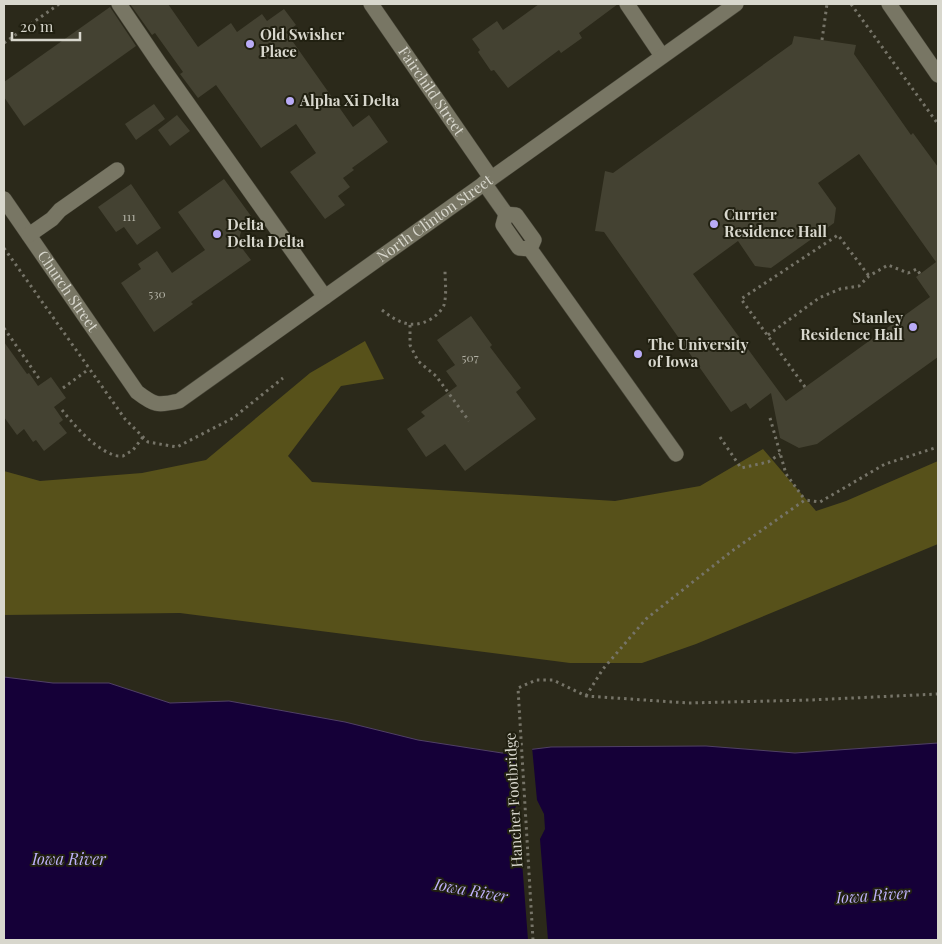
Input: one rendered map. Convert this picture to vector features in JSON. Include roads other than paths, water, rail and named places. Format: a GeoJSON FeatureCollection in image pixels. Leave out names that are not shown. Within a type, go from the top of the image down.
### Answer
{"type":"FeatureCollection","features":[{"type":"Feature","properties":{"kind":"street"},"geometry":{"type":"LineString","coordinates":[[119,4],[164,71],[325,297]]}},
{"type":"Feature","properties":{"kind":"street","name":"Fairchild Street"},"geometry":{"type":"LineString","coordinates":[[371,4],[488,181],[506,214],[516,215],[534,240],[530,249],[676,454]]}},
{"type":"Feature","properties":{"kind":"street"},"geometry":{"type":"LineString","coordinates":[[627,4],[662,56]]}},
{"type":"Feature","properties":{"kind":"street","name":"North Clinton Street"},"geometry":{"type":"LineString","coordinates":[[131,383],[136,392],[150,402],[164,404],[179,401],[736,4]]}},
{"type":"Feature","properties":{"kind":"street"},"geometry":{"type":"LineString","coordinates":[[889,4],[938,75]]}},
{"type":"Feature","properties":{"kind":"street"},"geometry":{"type":"LineString","coordinates":[[29,235],[52,219],[60,210],[117,170]]}},
{"type":"Feature","properties":{"kind":"street","name":"Church Street"},"geometry":{"type":"LineString","coordinates":[[4,199],[131,383]]}},
{"type":"Feature","properties":{"kind":"water","name":"Iowa River"},"geometry":{"type":"Polygon","coordinates":[[[4,677],[53,683],[109,683],[170,703],[229,701],[345,722],[418,740],[502,753],[551,747],[706,746],[795,753],[938,743],[938,940],[4,940],[4,677]]]}},
{"type":"Feature","properties":{"kind":"place","name":"Old Swisher Place"},"geometry":{"type":"Point","coordinates":[250,44]}},
{"type":"Feature","properties":{"kind":"place","name":"Alpha Xi Delta"},"geometry":{"type":"Point","coordinates":[290,101]}},
{"type":"Feature","properties":{"kind":"place","name":"Currier Residence Hall"},"geometry":{"type":"Point","coordinates":[714,224]}},
{"type":"Feature","properties":{"kind":"place","name":"Delta Delta Delta"},"geometry":{"type":"Point","coordinates":[217,234]}},
{"type":"Feature","properties":{"kind":"place","name":"Stanley Residence Hall"},"geometry":{"type":"Point","coordinates":[913,327]}},
{"type":"Feature","properties":{"kind":"place","name":"The University of Iowa"},"geometry":{"type":"Point","coordinates":[638,354]}}]}
